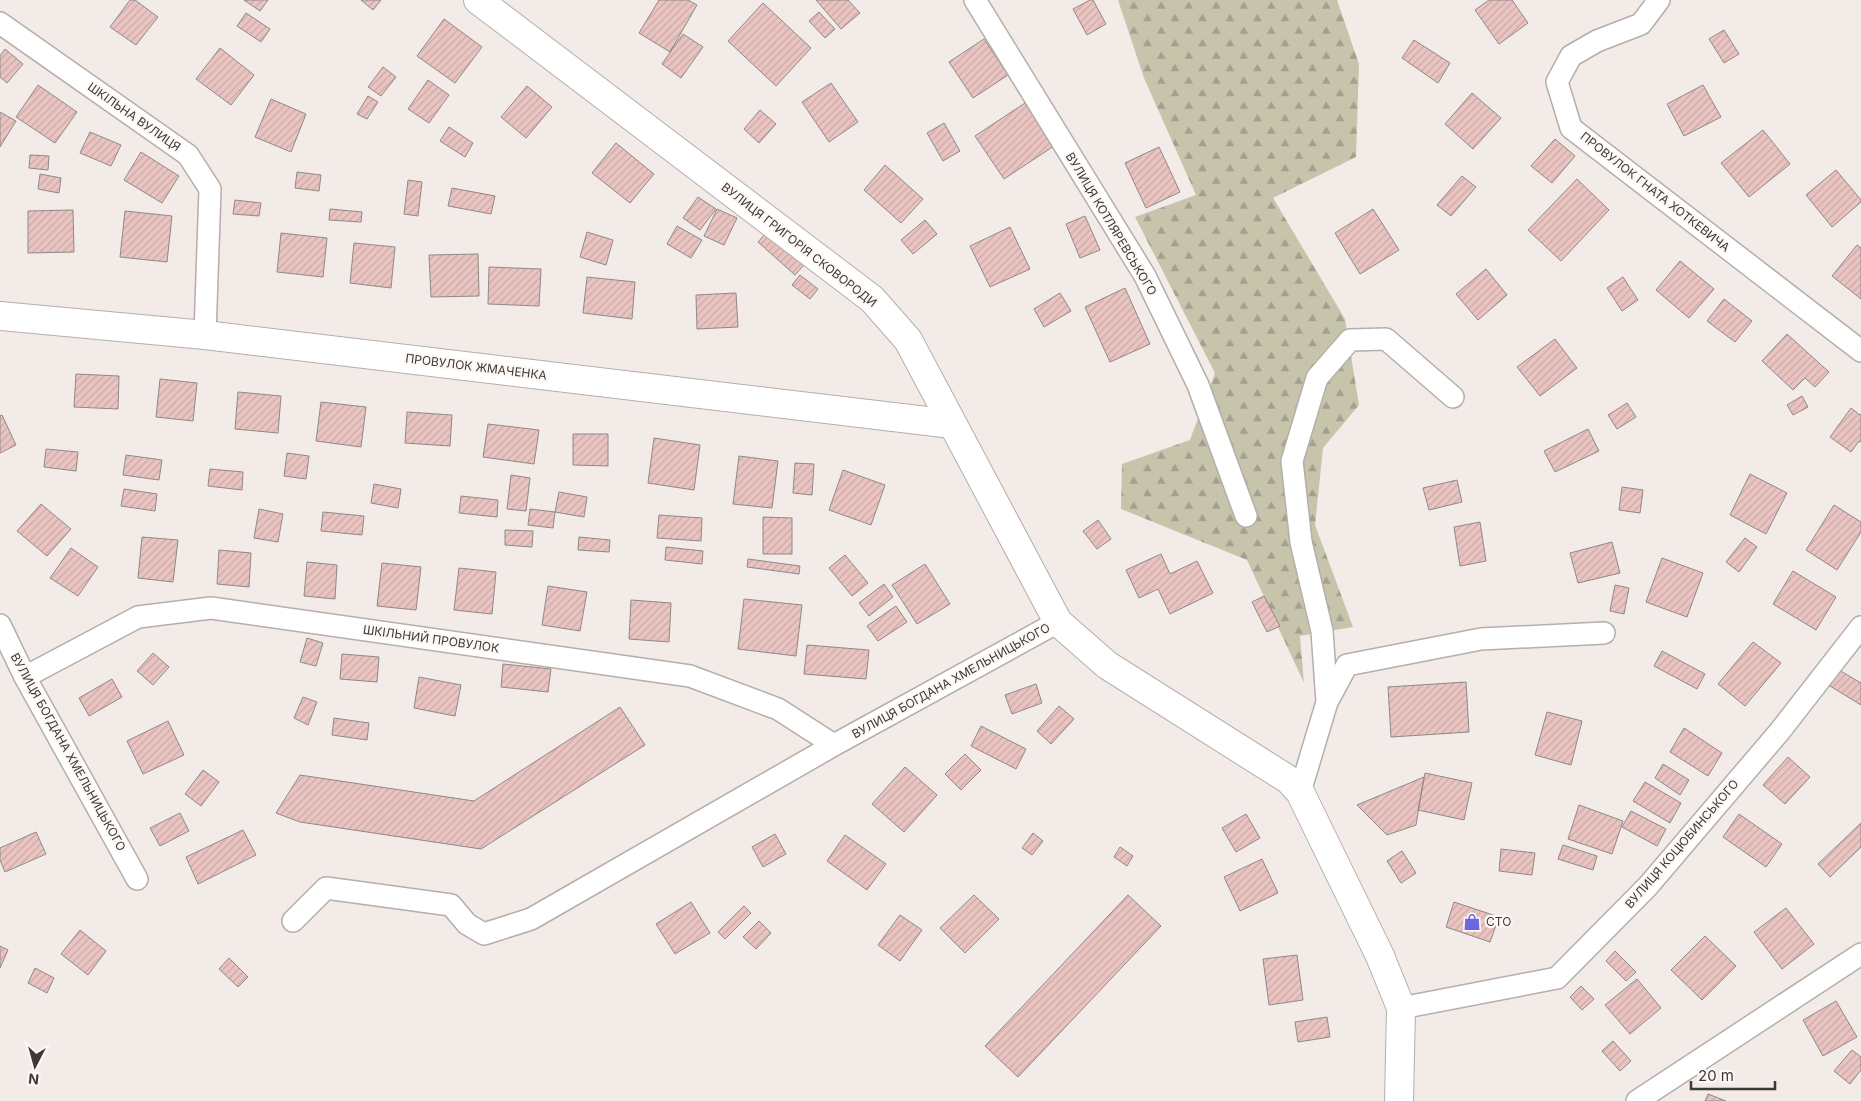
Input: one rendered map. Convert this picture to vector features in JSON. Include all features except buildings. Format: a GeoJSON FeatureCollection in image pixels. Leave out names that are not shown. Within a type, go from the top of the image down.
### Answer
{"type":"FeatureCollection","features":[{"type":"Feature","properties":{"kind":"street","name":"ВУЛИЦЯ ГРИГОРІЯ СКОВОРОДИ"},"geometry":{"type":"LineString","coordinates":[[478,0],[872,299],[908,340],[1058,622]]}},
{"type":"Feature","properties":{"kind":"street","name":"ВУЛИЦЯ КОТЛЯРЕВСЬКОГО"},"geometry":{"type":"LineString","coordinates":[[975,0],[1144,276],[1198,385],[1246,516]]}},
{"type":"Feature","properties":{"kind":"street","name":"ПРОВУЛОК ГНАТА ХОТКЕВИЧА"},"geometry":{"type":"LineString","coordinates":[[1659,0],[1641,24],[1597,41],[1571,56],[1557,82],[1572,128],[1861,351]]}},
{"type":"Feature","properties":{"kind":"street","name":"ШКІЛЬНА ВУЛИЦЯ"},"geometry":{"type":"LineString","coordinates":[[0,23],[188,155],[210,189],[205,335]]}},
{"type":"Feature","properties":{"kind":"street","name":"ПРОВУЛОК ЖМАЧЕНКА"},"geometry":{"type":"LineString","coordinates":[[0,316],[205,335],[952,424]]}},
{"type":"Feature","properties":{"kind":"street"},"geometry":{"type":"LineString","coordinates":[[1327,702],[1322,631],[1302,542],[1292,461],[1317,378],[1350,340],[1386,339],[1453,398]]}},
{"type":"Feature","properties":{"kind":"street","name":"ШКІЛЬНИЙ ПРОВУЛОК"},"geometry":{"type":"LineString","coordinates":[[25,677],[138,617],[211,608],[690,676],[778,709],[834,745]]}},
{"type":"Feature","properties":{"kind":"street","name":"ВУЛИЦЯ БОГДАНА ХМЕЛЬНИЦЬКОГО"},"geometry":{"type":"LineString","coordinates":[[292,922],[326,888],[451,904],[467,924],[484,934],[531,920],[834,745],[1058,622],[1107,665],[1288,780],[1300,792],[1380,956],[1401,1008],[1399,1101]]}},
{"type":"Feature","properties":{"kind":"street","name":"ВУЛИЦЯ БОГДАНА ХМЕЛЬНИЦЬКОГО"},"geometry":{"type":"LineString","coordinates":[[0,625],[25,677],[137,879]]}},
{"type":"Feature","properties":{"kind":"street","name":"ВУЛИЦЯ КОЦЮБИНСЬКОГО"},"geometry":{"type":"LineString","coordinates":[[1401,1008],[1557,978],[1648,886],[1780,731],[1861,627]]}},
{"type":"Feature","properties":{"kind":"street"},"geometry":{"type":"LineString","coordinates":[[1300,792],[1327,702],[1347,665],[1481,638],[1604,633]]}},
{"type":"Feature","properties":{"kind":"street"},"geometry":{"type":"LineString","coordinates":[[1636,1101],[1861,954]]}},
{"type":"Feature","properties":{"kind":"green space"},"geometry":{"type":"Polygon","coordinates":[[[1118,0],[1337,0],[1359,64],[1356,157],[1273,198],[1345,319],[1359,405],[1323,448],[1315,525],[1353,627],[1300,636],[1304,683],[1247,560],[1121,509],[1122,464],[1190,440],[1215,373],[1135,217],[1196,195],[1144,78],[1118,0]]]}},
{"type":"Feature","properties":{"kind":"place","name":"СТО"},"geometry":{"type":"Point","coordinates":[1472,922]}}]}
